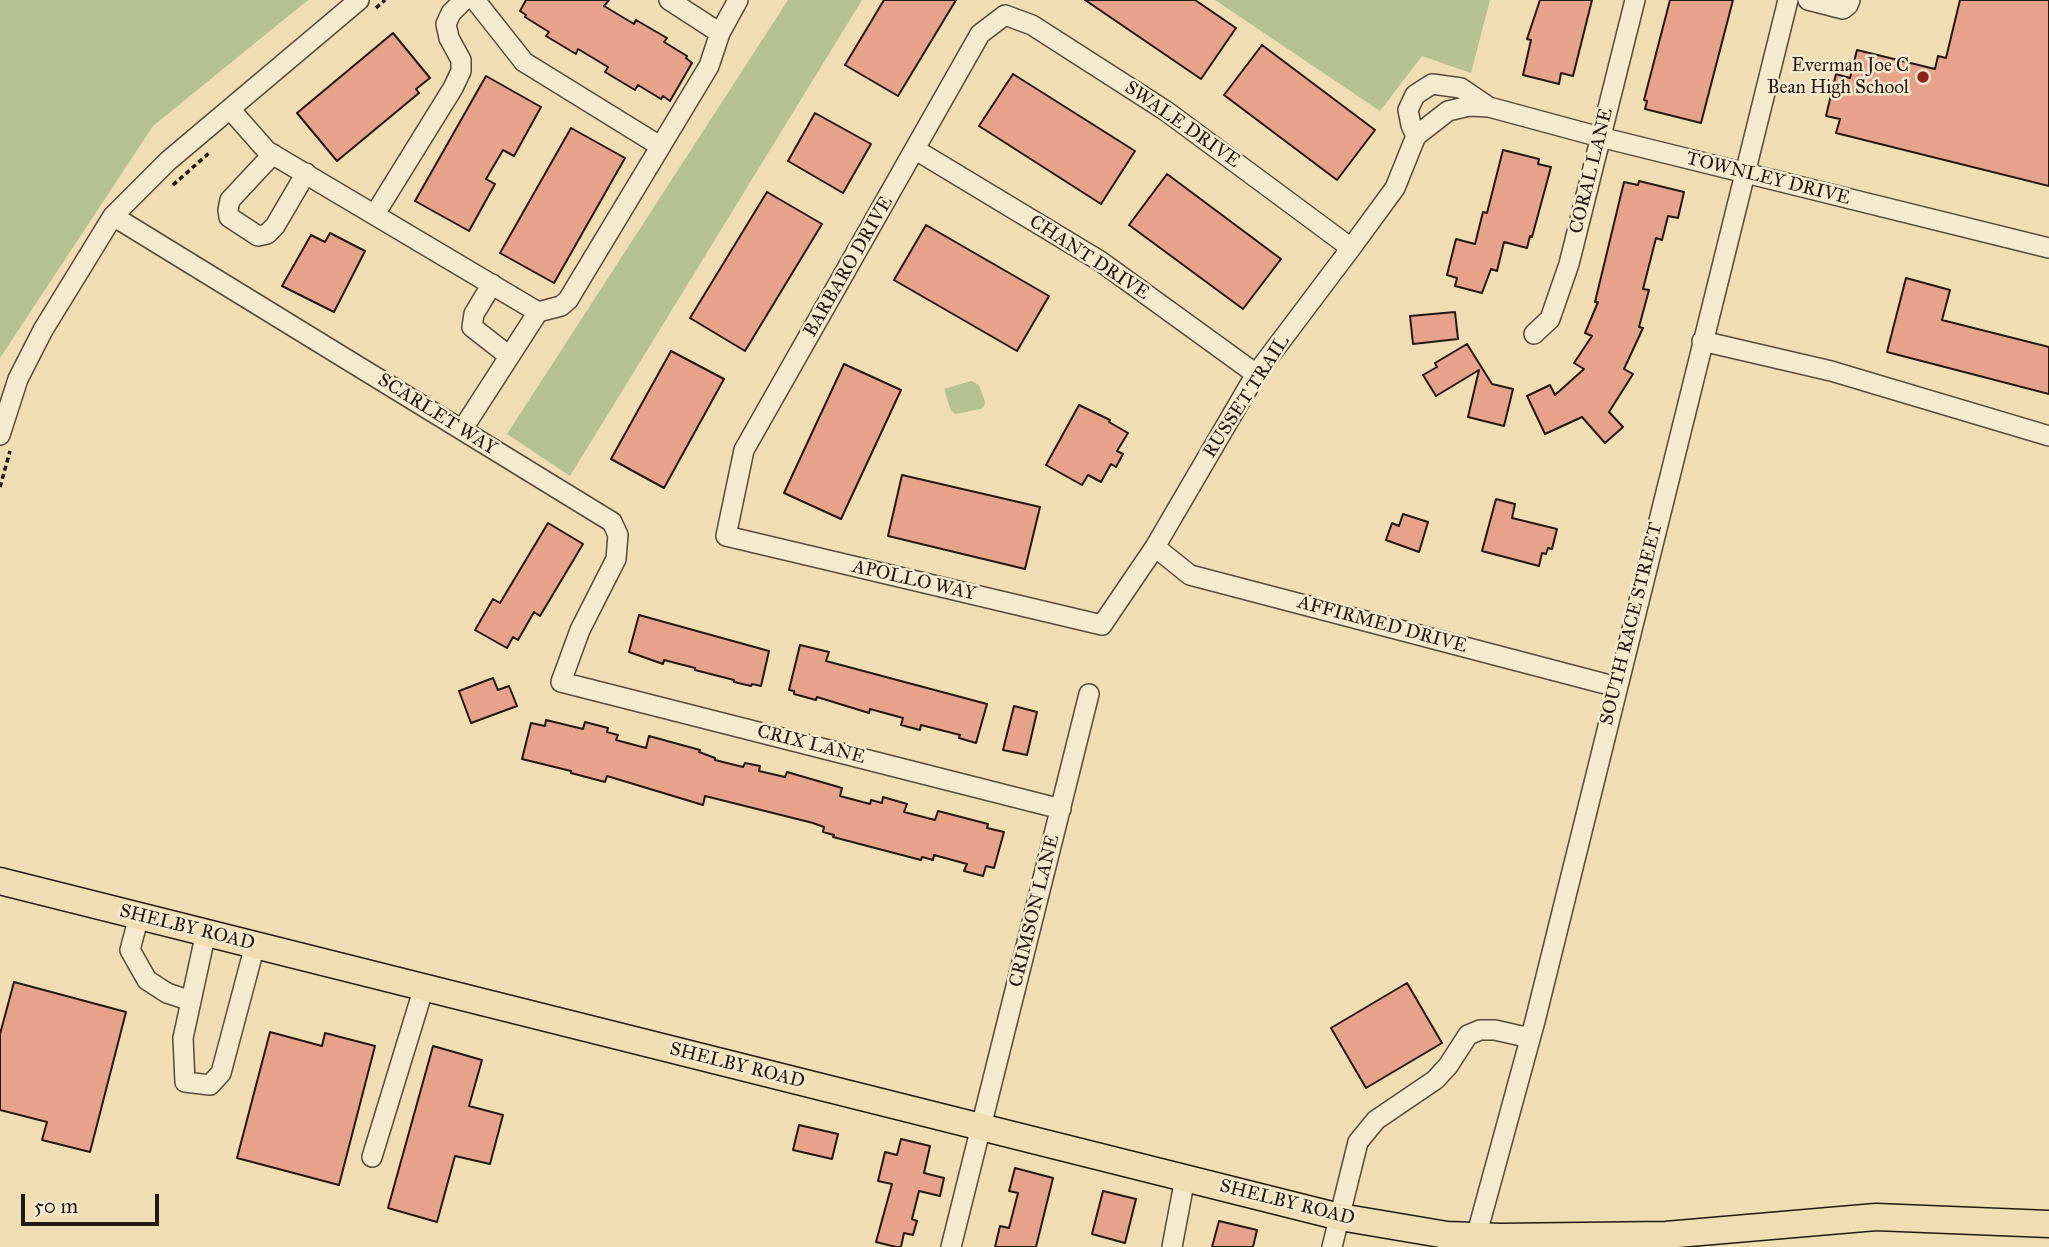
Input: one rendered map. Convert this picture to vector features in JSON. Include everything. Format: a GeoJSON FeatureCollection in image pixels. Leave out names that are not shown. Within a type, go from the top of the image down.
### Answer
{"type":"FeatureCollection","features":[{"type":"Feature","properties":{"kind":"main road","name":"SHELBY ROAD"},"geometry":{"type":"LineString","coordinates":[[1,887],[206,932],[1340,1217],[1475,1242],[1666,1235],[1876,1217],[2049,1224]]}},
{"type":"Feature","properties":{"kind":"street"},"geometry":{"type":"LineString","coordinates":[[0,435],[18,379],[43,330],[113,216],[168,161],[359,0]]}},
{"type":"Feature","properties":{"kind":"street"},"geometry":{"type":"LineString","coordinates":[[375,214],[461,71],[461,60],[449,37],[446,24],[451,13],[464,0]]}},
{"type":"Feature","properties":{"kind":"street"},"geometry":{"type":"LineString","coordinates":[[475,0],[524,62],[660,146]]}},
{"type":"Feature","properties":{"kind":"street"},"geometry":{"type":"LineString","coordinates":[[669,0],[720,33]]}},
{"type":"Feature","properties":{"kind":"street"},"geometry":{"type":"LineString","coordinates":[[462,430],[538,312],[561,306],[568,300],[709,66],[720,33],[737,0]]}},
{"type":"Feature","properties":{"kind":"street","name":"CORAL LANE"},"geometry":{"type":"LineString","coordinates":[[1534,334],[1550,319],[1569,264],[1635,0]]}},
{"type":"Feature","properties":{"kind":"street","name":"SOUTH RACE STREET"},"geometry":{"type":"LineString","coordinates":[[1475,1242],[1530,1038],[1788,0]]}},
{"type":"Feature","properties":{"kind":"street"},"geometry":{"type":"LineString","coordinates":[[1808,0],[1843,9],[1850,0]]}},
{"type":"Feature","properties":{"kind":"street","name":"BARBARO DRIVE"},"geometry":{"type":"LineString","coordinates":[[726,536],[744,450],[980,34],[1005,15]]}},
{"type":"Feature","properties":{"kind":"street","name":"SWALE DRIVE"},"geometry":{"type":"LineString","coordinates":[[1005,15],[1032,25],[1166,111],[1351,248]]}},
{"type":"Feature","properties":{"kind":"street","name":"TOWNLEY DRIVE"},"geometry":{"type":"LineString","coordinates":[[1489,107],[1461,88],[1432,84],[1415,95],[1408,110],[1416,136],[1448,111],[1469,106],[1489,107],[1745,174],[2049,248]]}},
{"type":"Feature","properties":{"kind":"street"},"geometry":{"type":"LineString","coordinates":[[230,109],[273,154],[538,312]]}},
{"type":"Feature","properties":{"kind":"street","name":"RUSSET TRAIL"},"geometry":{"type":"LineString","coordinates":[[1102,625],[1155,547],[1256,374],[1395,188],[1416,136]]}},
{"type":"Feature","properties":{"kind":"street","name":"CHANT DRIVE"},"geometry":{"type":"LineString","coordinates":[[916,150],[1100,261],[1256,374]]}},
{"type":"Feature","properties":{"kind":"street"},"geometry":{"type":"LineString","coordinates":[[273,154],[230,200],[228,210],[229,217],[258,236],[267,234],[275,226],[306,173]]}},
{"type":"Feature","properties":{"kind":"street","name":"SCARLET WAY"},"geometry":{"type":"LineString","coordinates":[[113,216],[612,522],[618,534],[617,559],[580,631],[561,682]]}},
{"type":"Feature","properties":{"kind":"street"},"geometry":{"type":"LineString","coordinates":[[492,284],[474,314],[471,327],[509,356]]}},
{"type":"Feature","properties":{"kind":"street"},"geometry":{"type":"LineString","coordinates":[[1702,341],[1831,371],[2049,436]]}},
{"type":"Feature","properties":{"kind":"street","name":"APOLLO WAY"},"geometry":{"type":"LineString","coordinates":[[726,536],[1102,625]]}},
{"type":"Feature","properties":{"kind":"street","name":"AFFIRMED DRIVE"},"geometry":{"type":"LineString","coordinates":[[1155,547],[1190,575],[1617,687]]}},
{"type":"Feature","properties":{"kind":"street","name":"CRIX LANE"},"geometry":{"type":"LineString","coordinates":[[561,682],[1061,809]]}},
{"type":"Feature","properties":{"kind":"street","name":"CRIMSON LANE"},"geometry":{"type":"LineString","coordinates":[[951,1247],[1089,694]]}},
{"type":"Feature","properties":{"kind":"street"},"geometry":{"type":"LineString","coordinates":[[139,916],[130,950],[147,980],[167,993],[191,1000]]}},
{"type":"Feature","properties":{"kind":"street"},"geometry":{"type":"LineString","coordinates":[[206,932],[183,1038],[186,1082],[210,1085],[221,1073],[255,945]]}},
{"type":"Feature","properties":{"kind":"street"},"geometry":{"type":"LineString","coordinates":[[372,1157],[424,987]]}},
{"type":"Feature","properties":{"kind":"street"},"geometry":{"type":"LineString","coordinates":[[1332,1247],[1358,1142],[1376,1120],[1435,1080],[1448,1066],[1468,1035],[1480,1030],[1495,1030],[1530,1038]]}},
{"type":"Feature","properties":{"kind":"street"},"geometry":{"type":"LineString","coordinates":[[1172,1247],[1185,1178]]}},
{"type":"Feature","properties":{"kind":"green space"},"geometry":{"type":"Polygon","coordinates":[[[0,0],[308,0],[153,126],[0,358],[0,0]]]}},
{"type":"Feature","properties":{"kind":"green space"},"geometry":{"type":"Polygon","coordinates":[[[788,0],[862,0],[570,476],[507,434],[788,0]]]}},
{"type":"Feature","properties":{"kind":"green space"},"geometry":{"type":"Polygon","coordinates":[[[1215,0],[1490,0],[1471,73],[1422,56],[1380,111],[1215,0]]]}},
{"type":"Feature","properties":{"kind":"green space"},"geometry":{"type":"Polygon","coordinates":[[[971,381],[979,385],[984,407],[955,414],[951,411],[944,389],[971,381]]]}},
{"type":"Feature","properties":{"kind":"building"},"geometry":{"type":"Polygon","coordinates":[[[526,0],[609,0],[604,6],[634,24],[636,20],[667,38],[664,42],[687,56],[692,63],[670,101],[663,96],[661,99],[638,85],[635,90],[605,72],[608,67],[578,49],[576,54],[546,36],[549,32],[520,11],[526,0]]]}},
{"type":"Feature","properties":{"kind":"building"},"geometry":{"type":"Polygon","coordinates":[[[884,0],[956,0],[898,96],[845,65],[884,0]]]}},
{"type":"Feature","properties":{"kind":"building"},"geometry":{"type":"Polygon","coordinates":[[[1085,0],[1195,0],[1236,28],[1201,79],[1085,0]]]}},
{"type":"Feature","properties":{"kind":"building"},"geometry":{"type":"Polygon","coordinates":[[[1540,0],[1592,0],[1573,76],[1561,73],[1559,84],[1523,75],[1531,40],[1527,39],[1540,0]]]}},
{"type":"Feature","properties":{"kind":"building"},"geometry":{"type":"Polygon","coordinates":[[[1670,0],[1733,0],[1701,123],[1645,109],[1647,101],[1644,100],[1670,0]]]}},
{"type":"Feature","properties":{"kind":"building"},"geometry":{"type":"Polygon","coordinates":[[[1960,0],[2049,0],[2049,186],[1836,133],[1840,119],[1826,116],[1836,74],[1850,78],[1857,50],[1935,69],[1938,56],[1946,58],[1960,0]]]}},
{"type":"Feature","properties":{"kind":"building"},"geometry":{"type":"Polygon","coordinates":[[[393,33],[430,78],[416,89],[419,93],[337,161],[297,113],[393,33]]]}},
{"type":"Feature","properties":{"kind":"building"},"geometry":{"type":"Polygon","coordinates":[[[1262,45],[1375,130],[1337,180],[1224,95],[1262,45]]]}},
{"type":"Feature","properties":{"kind":"building"},"geometry":{"type":"Polygon","coordinates":[[[1013,74],[1135,151],[1101,204],[979,126],[1013,74]]]}},
{"type":"Feature","properties":{"kind":"building"},"geometry":{"type":"Polygon","coordinates":[[[486,76],[541,107],[514,156],[503,150],[486,179],[495,184],[469,231],[415,201],[486,76]]]}},
{"type":"Feature","properties":{"kind":"building"},"geometry":{"type":"Polygon","coordinates":[[[815,113],[871,144],[843,193],[788,161],[815,113]]]}},
{"type":"Feature","properties":{"kind":"building"},"geometry":{"type":"Polygon","coordinates":[[[571,128],[625,158],[554,283],[500,253],[571,128]]]}},
{"type":"Feature","properties":{"kind":"building"},"geometry":{"type":"Polygon","coordinates":[[[1503,150],[1539,159],[1538,164],[1551,167],[1527,248],[1504,242],[1497,271],[1491,269],[1482,293],[1455,286],[1457,278],[1447,275],[1456,239],[1475,244],[1483,212],[1487,213],[1503,150]]]}},
{"type":"Feature","properties":{"kind":"building"},"geometry":{"type":"Polygon","coordinates":[[[1167,174],[1281,259],[1243,309],[1129,225],[1167,174]]]}},
{"type":"Feature","properties":{"kind":"building"},"geometry":{"type":"Polygon","coordinates":[[[1639,181],[1684,192],[1678,218],[1668,216],[1662,240],[1656,238],[1643,289],[1649,290],[1639,327],[1643,328],[1624,369],[1633,374],[1609,412],[1623,427],[1605,443],[1582,417],[1545,434],[1527,396],[1550,385],[1555,395],[1584,369],[1574,363],[1592,336],[1585,333],[1598,302],[1595,302],[1624,182],[1638,185],[1639,181]]]}},
{"type":"Feature","properties":{"kind":"building"},"geometry":{"type":"Polygon","coordinates":[[[767,192],[822,224],[745,351],[690,318],[767,192]]]}},
{"type":"Feature","properties":{"kind":"building"},"geometry":{"type":"Polygon","coordinates":[[[926,225],[1049,296],[1017,351],[894,280],[926,225]]]}},
{"type":"Feature","properties":{"kind":"building"},"geometry":{"type":"Polygon","coordinates":[[[330,233],[365,251],[334,312],[282,286],[311,235],[325,242],[330,233]]]}},
{"type":"Feature","properties":{"kind":"building"},"geometry":{"type":"Polygon","coordinates":[[[1906,278],[1950,290],[1942,320],[2049,347],[2049,394],[1887,352],[1906,278]]]}},
{"type":"Feature","properties":{"kind":"building"},"geometry":{"type":"Polygon","coordinates":[[[1455,312],[1458,339],[1413,344],[1410,316],[1455,312]]]}},
{"type":"Feature","properties":{"kind":"building"},"geometry":{"type":"Polygon","coordinates":[[[1467,344],[1492,384],[1513,389],[1504,426],[1468,417],[1479,370],[1436,396],[1423,375],[1437,367],[1435,363],[1467,344]]]}},
{"type":"Feature","properties":{"kind":"building"},"geometry":{"type":"Polygon","coordinates":[[[671,351],[724,379],[664,488],[611,459],[671,351]]]}},
{"type":"Feature","properties":{"kind":"building"},"geometry":{"type":"Polygon","coordinates":[[[844,364],[901,390],[841,519],[784,493],[844,364]]]}},
{"type":"Feature","properties":{"kind":"building"},"geometry":{"type":"Polygon","coordinates":[[[1079,405],[1110,420],[1109,422],[1128,433],[1117,451],[1123,454],[1116,467],[1111,464],[1101,482],[1088,475],[1082,485],[1046,465],[1079,405]]]}},
{"type":"Feature","properties":{"kind":"building"},"geometry":{"type":"Polygon","coordinates":[[[902,475],[1040,507],[1025,569],[888,536],[902,475]]]}},
{"type":"Feature","properties":{"kind":"building"},"geometry":{"type":"Polygon","coordinates":[[[1496,499],[1515,504],[1512,518],[1557,529],[1552,549],[1548,548],[1546,554],[1542,553],[1539,566],[1482,551],[1496,499]]]}},
{"type":"Feature","properties":{"kind":"building"},"geometry":{"type":"Polygon","coordinates":[[[1403,514],[1428,522],[1419,552],[1386,540],[1392,523],[1399,526],[1403,514]]]}},
{"type":"Feature","properties":{"kind":"building"},"geometry":{"type":"Polygon","coordinates":[[[548,523],[583,544],[540,616],[534,612],[518,640],[513,637],[507,648],[475,630],[493,599],[500,603],[548,523]]]}},
{"type":"Feature","properties":{"kind":"building"},"geometry":{"type":"Polygon","coordinates":[[[639,615],[769,651],[761,686],[734,682],[664,660],[663,664],[629,652],[639,615]]]}},
{"type":"Feature","properties":{"kind":"building"},"geometry":{"type":"Polygon","coordinates":[[[800,645],[829,652],[826,661],[987,704],[976,743],[959,738],[960,735],[921,725],[920,730],[901,725],[903,718],[870,709],[869,713],[817,697],[816,700],[794,694],[794,691],[789,690],[800,645]]]}},
{"type":"Feature","properties":{"kind":"building"},"geometry":{"type":"Polygon","coordinates":[[[493,678],[498,690],[509,686],[517,706],[471,723],[459,691],[493,678]]]}},
{"type":"Feature","properties":{"kind":"building"},"geometry":{"type":"Polygon","coordinates":[[[1014,706],[1037,712],[1027,755],[1003,750],[1014,706]]]}},
{"type":"Feature","properties":{"kind":"building"},"geometry":{"type":"Polygon","coordinates":[[[546,720],[583,729],[585,722],[608,728],[607,732],[618,735],[616,740],[646,748],[649,736],[700,750],[699,752],[715,760],[743,767],[745,763],[760,766],[759,771],[785,777],[787,772],[842,788],[840,796],[870,804],[871,800],[882,803],[883,797],[907,804],[904,812],[935,820],[938,811],[988,824],[987,828],[1004,832],[994,868],[986,866],[983,876],[964,871],[967,864],[934,855],[933,860],[922,857],[921,860],[833,837],[834,835],[823,832],[824,827],[813,823],[705,796],[703,805],[607,776],[605,782],[522,759],[531,723],[545,726],[546,720]]]}},
{"type":"Feature","properties":{"kind":"building"},"geometry":{"type":"Polygon","coordinates":[[[14,982],[126,1012],[90,1152],[42,1140],[47,1122],[0,1110],[0,1034],[14,982]]]}},
{"type":"Feature","properties":{"kind":"building"},"geometry":{"type":"Polygon","coordinates":[[[1407,983],[1442,1043],[1366,1088],[1331,1028],[1407,983]]]}},
{"type":"Feature","properties":{"kind":"building"},"geometry":{"type":"Polygon","coordinates":[[[270,1032],[322,1046],[325,1033],[375,1046],[339,1185],[237,1158],[270,1032]]]}},
{"type":"Feature","properties":{"kind":"building"},"geometry":{"type":"Polygon","coordinates":[[[433,1046],[482,1060],[469,1106],[503,1115],[490,1164],[455,1156],[437,1222],[388,1208],[433,1046]]]}},
{"type":"Feature","properties":{"kind":"building"},"geometry":{"type":"Polygon","coordinates":[[[799,1125],[838,1134],[832,1159],[793,1150],[799,1125]]]}},
{"type":"Feature","properties":{"kind":"building"},"geometry":{"type":"Polygon","coordinates":[[[901,1139],[930,1146],[924,1173],[944,1178],[940,1196],[919,1191],[912,1219],[917,1221],[913,1235],[904,1233],[901,1247],[896,1247],[876,1242],[892,1184],[878,1181],[885,1152],[897,1155],[901,1139]]]}},
{"type":"Feature","properties":{"kind":"building"},"geometry":{"type":"Polygon","coordinates":[[[1015,1168],[1053,1178],[1036,1247],[995,1247],[1000,1226],[1009,1228],[1018,1193],[1009,1191],[1015,1168]]]}},
{"type":"Feature","properties":{"kind":"building"},"geometry":{"type":"Polygon","coordinates":[[[1103,1191],[1136,1199],[1125,1243],[1092,1234],[1103,1191]]]}},
{"type":"Feature","properties":{"kind":"building"},"geometry":{"type":"Polygon","coordinates":[[[1219,1221],[1257,1230],[1253,1247],[1212,1247],[1219,1221]]]}},
{"type":"Feature","properties":{"kind":"place","name":"Everman Joe C Bean High School"},"geometry":{"type":"Point","coordinates":[1923,77]}}]}
